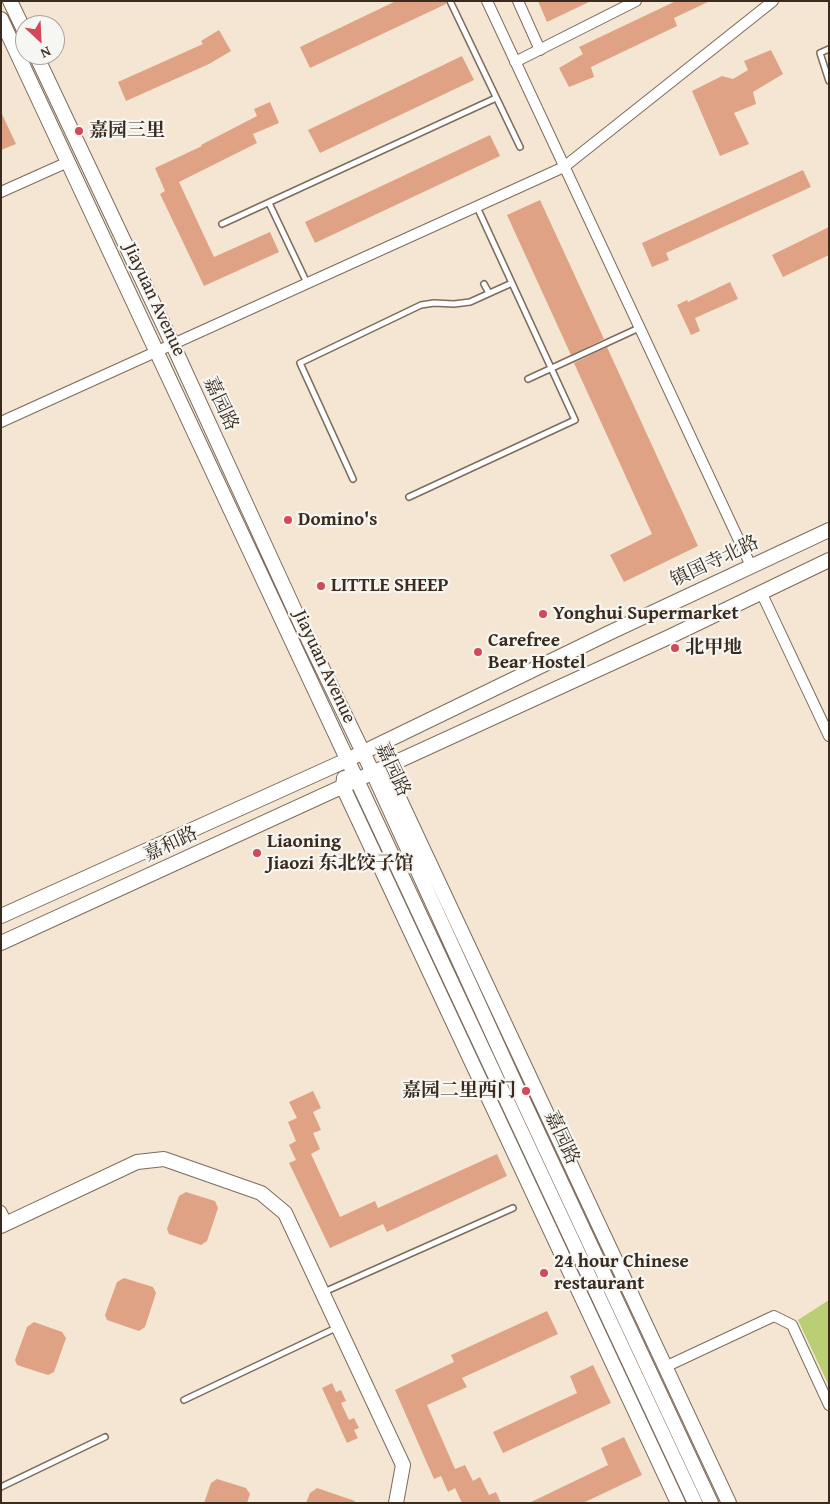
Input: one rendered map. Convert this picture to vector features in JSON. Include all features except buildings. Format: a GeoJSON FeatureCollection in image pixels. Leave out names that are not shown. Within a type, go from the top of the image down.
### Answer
{"type":"FeatureCollection","features":[{"type":"Feature","properties":{"kind":"street"},"geometry":{"type":"LineString","coordinates":[[10,1],[17,15]]}},
{"type":"Feature","properties":{"kind":"street"},"geometry":{"type":"LineString","coordinates":[[487,1],[751,566]]}},
{"type":"Feature","properties":{"kind":"street"},"geometry":{"type":"LineString","coordinates":[[518,1],[540,50]]}},
{"type":"Feature","properties":{"kind":"street"},"geometry":{"type":"LineString","coordinates":[[516,62],[636,1]]}},
{"type":"Feature","properties":{"kind":"street"},"geometry":{"type":"LineString","coordinates":[[1,422],[564,167],[773,1]]}},
{"type":"Feature","properties":{"kind":"street","name":"Jiayuan Avenue"},"geometry":{"type":"LineString","coordinates":[[1,19],[158,352],[356,780]]}},
{"type":"Feature","properties":{"kind":"street","name":"嘉园路"},"geometry":{"type":"LineString","coordinates":[[41,65],[301,624],[363,752],[379,771],[519,1092],[711,1503]]}},
{"type":"Feature","properties":{"kind":"street"},"geometry":{"type":"LineString","coordinates":[[1,192],[68,162]]}},
{"type":"Feature","properties":{"kind":"street","name":"镇国寺北路"},"geometry":{"type":"LineString","coordinates":[[346,760],[829,530]]}},
{"type":"Feature","properties":{"kind":"street"},"geometry":{"type":"LineString","coordinates":[[356,780],[669,637],[829,560]]}},
{"type":"Feature","properties":{"kind":"street"},"geometry":{"type":"LineString","coordinates":[[762,592],[829,736]]}},
{"type":"Feature","properties":{"kind":"street"},"geometry":{"type":"LineString","coordinates":[[346,760],[343,787],[678,1503]]}},
{"type":"Feature","properties":{"kind":"street","name":"嘉和路"},"geometry":{"type":"LineString","coordinates":[[1,916],[346,760]]}},
{"type":"Feature","properties":{"kind":"street"},"geometry":{"type":"LineString","coordinates":[[379,771],[729,1503]]}},
{"type":"Feature","properties":{"kind":"street","name":"嘉园路"},"geometry":{"type":"LineString","coordinates":[[356,780],[695,1503]]}},
{"type":"Feature","properties":{"kind":"street","name":"嘉和路"},"geometry":{"type":"LineString","coordinates":[[1,943],[356,780]]}},
{"type":"Feature","properties":{"kind":"street"},"geometry":{"type":"LineString","coordinates":[[3,1220],[137,1162],[164,1158],[261,1193],[285,1214],[403,1465],[396,1503]]}},
{"type":"Feature","properties":{"kind":"street"},"geometry":{"type":"LineString","coordinates":[[665,1367],[774,1316],[792,1325],[829,1405]]}},
{"type":"Feature","properties":{"kind":"lane"},"geometry":{"type":"LineString","coordinates":[[450,1],[520,147]]}},
{"type":"Feature","properties":{"kind":"lane"},"geometry":{"type":"LineString","coordinates":[[829,49],[820,54],[829,81]]}},
{"type":"Feature","properties":{"kind":"lane"},"geometry":{"type":"LineString","coordinates":[[222,224],[496,98]]}},
{"type":"Feature","properties":{"kind":"lane"},"geometry":{"type":"LineString","coordinates":[[269,203],[307,284]]}},
{"type":"Feature","properties":{"kind":"lane"},"geometry":{"type":"LineString","coordinates":[[409,497],[575,420],[477,207]]}},
{"type":"Feature","properties":{"kind":"lane"},"geometry":{"type":"LineString","coordinates":[[353,479],[300,363],[422,306],[434,303],[454,304],[470,302],[512,283]]}},
{"type":"Feature","properties":{"kind":"lane"},"geometry":{"type":"LineString","coordinates":[[484,284],[489,293]]}},
{"type":"Feature","properties":{"kind":"lane"},"geometry":{"type":"LineString","coordinates":[[528,379],[639,328]]}},
{"type":"Feature","properties":{"kind":"lane"},"geometry":{"type":"LineString","coordinates":[[322,1294],[513,1208]]}},
{"type":"Feature","properties":{"kind":"lane"},"geometry":{"type":"LineString","coordinates":[[184,1400],[338,1327]]}},
{"type":"Feature","properties":{"kind":"lane"},"geometry":{"type":"LineString","coordinates":[[1,1487],[105,1437]]}},
{"type":"Feature","properties":{"kind":"green space"},"geometry":{"type":"Polygon","coordinates":[[[829,1300],[829,1386],[798,1320],[829,1300]]]}},
{"type":"Feature","properties":{"kind":"place","name":"嘉园三里"},"geometry":{"type":"Point","coordinates":[79,131]}},
{"type":"Feature","properties":{"kind":"place","name":"Domino's"},"geometry":{"type":"Point","coordinates":[288,520]}},
{"type":"Feature","properties":{"kind":"place","name":"LITTLE SHEEP"},"geometry":{"type":"Point","coordinates":[321,586]}},
{"type":"Feature","properties":{"kind":"place","name":"Yonghui Supermarket"},"geometry":{"type":"Point","coordinates":[543,614]}},
{"type":"Feature","properties":{"kind":"place","name":"北甲地"},"geometry":{"type":"Point","coordinates":[675,648]}},
{"type":"Feature","properties":{"kind":"place","name":"Carefree Bear Hostel"},"geometry":{"type":"Point","coordinates":[478,652]}},
{"type":"Feature","properties":{"kind":"place","name":"Liaoning Jiaozi 东北饺子馆"},"geometry":{"type":"Point","coordinates":[257,853]}},
{"type":"Feature","properties":{"kind":"place","name":"嘉园二里西门"},"geometry":{"type":"Point","coordinates":[526,1091]}},
{"type":"Feature","properties":{"kind":"place","name":"24 hour Chinese restaurant"},"geometry":{"type":"Point","coordinates":[544,1273]}}]}
